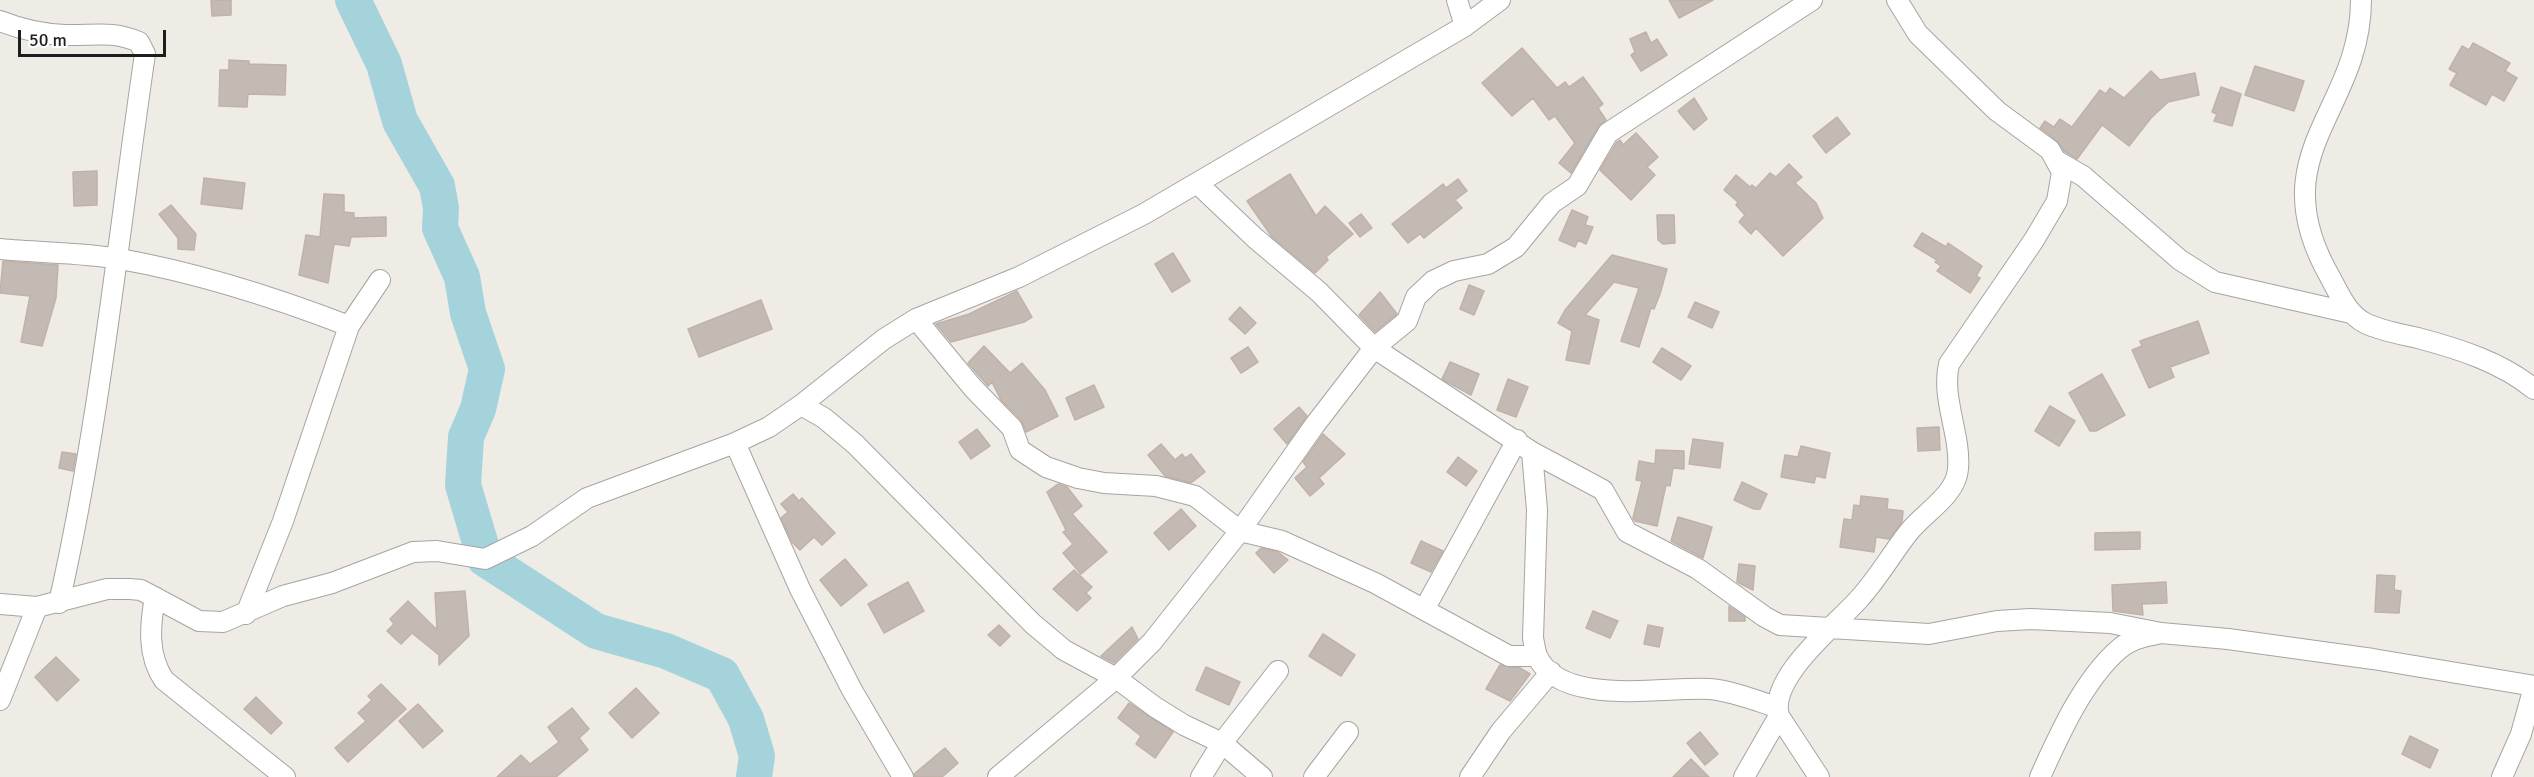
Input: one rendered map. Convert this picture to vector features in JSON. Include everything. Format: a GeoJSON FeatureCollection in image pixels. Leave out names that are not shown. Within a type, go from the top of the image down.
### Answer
{"type":"FeatureCollection","features":[{"type":"Feature","properties":{"kind":"street"},"geometry":{"type":"LineString","coordinates":[[1457,0],[1465,26]]}},
{"type":"Feature","properties":{"kind":"street"},"geometry":{"type":"LineString","coordinates":[[0,604],[38,607],[107,589],[141,590],[199,621],[223,622],[284,596],[332,583],[413,552],[437,551],[485,559],[532,536],[587,498],[735,443],[769,427],[801,405],[851,363],[916,319],[1019,277],[1144,214],[1465,26],[1500,0]]}},
{"type":"Feature","properties":{"kind":"street"},"geometry":{"type":"LineString","coordinates":[[998,777],[1116,678],[1152,642],[1240,531],[1314,426],[1374,348],[1407,321],[1416,297],[1432,281],[1454,271],[1488,264],[1516,247],[1552,202],[1577,186],[1608,134],[1812,0]]}},
{"type":"Feature","properties":{"kind":"street"},"geometry":{"type":"LineString","coordinates":[[1744,777],[1778,711],[1779,696],[1792,673],[1829,628],[1876,580],[1909,531],[1947,492],[1956,477],[1957,453],[1947,385],[1949,364],[2034,240],[2057,201],[2062,172],[2050,150],[1997,111],[1953,70],[1918,34],[1897,0]]}},
{"type":"Feature","properties":{"kind":"street"},"geometry":{"type":"LineString","coordinates":[[2361,0],[2361,22],[2354,55],[2318,130],[2305,171],[2306,211],[2312,242],[2351,313],[2364,323],[2450,347],[2494,364],[2534,389]]}},
{"type":"Feature","properties":{"kind":"street"},"geometry":{"type":"LineString","coordinates":[[0,21],[35,31],[65,35],[122,34],[139,42],[145,54],[81,504],[59,603]]}},
{"type":"Feature","properties":{"kind":"street"},"geometry":{"type":"LineString","coordinates":[[2057,161],[2083,176],[2180,260],[2215,282],[2351,313]]}},
{"type":"Feature","properties":{"kind":"street"},"geometry":{"type":"LineString","coordinates":[[1198,184],[1255,238],[1319,292],[1374,348],[1524,446],[1603,490],[1627,532],[1698,570],[1780,625],[1929,634],[1997,621],[2070,620],[2110,623],[2161,633],[2228,639],[2373,659],[2534,687],[2521,734],[2502,777]]}},
{"type":"Feature","properties":{"kind":"street"},"geometry":{"type":"LineString","coordinates":[[0,249],[117,258],[207,277],[279,299],[349,326]]}},
{"type":"Feature","properties":{"kind":"street"},"geometry":{"type":"LineString","coordinates":[[246,614],[283,521],[349,326],[380,280]]}},
{"type":"Feature","properties":{"kind":"street"},"geometry":{"type":"LineString","coordinates":[[916,319],[973,388],[1012,428],[1020,450],[1046,467],[1104,483],[1174,489],[1195,496],[1240,531],[1282,542],[1425,608],[1509,656],[1537,656]]}},
{"type":"Feature","properties":{"kind":"street"},"geometry":{"type":"LineString","coordinates":[[801,405],[824,418],[855,444],[1033,624],[1064,650],[1116,678],[1155,707],[1222,743],[1262,777]]}},
{"type":"Feature","properties":{"kind":"street"},"geometry":{"type":"LineString","coordinates":[[735,443],[806,599],[852,690],[903,777]]}},
{"type":"Feature","properties":{"kind":"street"},"geometry":{"type":"LineString","coordinates":[[1425,608],[1524,446]]}},
{"type":"Feature","properties":{"kind":"street"},"geometry":{"type":"LineString","coordinates":[[1524,446],[1537,510],[1533,638],[1537,656],[1551,672],[1587,688],[1615,692],[1710,689],[1778,711],[1819,777]]}},
{"type":"Feature","properties":{"kind":"street"},"geometry":{"type":"LineString","coordinates":[[155,597],[150,625],[153,652],[164,680],[285,777]]}},
{"type":"Feature","properties":{"kind":"street"},"geometry":{"type":"LineString","coordinates":[[0,700],[38,607]]}},
{"type":"Feature","properties":{"kind":"street"},"geometry":{"type":"LineString","coordinates":[[2040,777],[2080,701],[2100,669],[2129,642],[2161,633]]}},
{"type":"Feature","properties":{"kind":"street"},"geometry":{"type":"LineString","coordinates":[[1201,777],[1222,743],[1278,671]]}},
{"type":"Feature","properties":{"kind":"street"},"geometry":{"type":"LineString","coordinates":[[1470,777],[1501,731],[1551,672]]}},
{"type":"Feature","properties":{"kind":"street"},"geometry":{"type":"LineString","coordinates":[[1314,777],[1348,732]]}},
{"type":"Feature","properties":{"kind":"building"},"geometry":{"type":"Polygon","coordinates":[[[211,0],[231,0],[231,15],[212,16],[211,0]]]}},
{"type":"Feature","properties":{"kind":"building"},"geometry":{"type":"Polygon","coordinates":[[[1669,0],[1713,0],[1679,18],[1669,0]]]}},
{"type":"Feature","properties":{"kind":"building"},"geometry":{"type":"Polygon","coordinates":[[[1646,32],[1651,43],[1657,39],[1667,55],[1641,71],[1631,55],[1635,52],[1630,39],[1646,32]]]}},
{"type":"Feature","properties":{"kind":"building"},"geometry":{"type":"Polygon","coordinates":[[[2473,43],[2510,63],[2505,71],[2517,78],[2504,101],[2492,94],[2486,105],[2450,85],[2457,73],[2449,69],[2462,46],[2469,50],[2473,43]]]}},
{"type":"Feature","properties":{"kind":"building"},"geometry":{"type":"Polygon","coordinates":[[[1522,48],[1557,88],[1565,82],[1569,87],[1583,77],[1603,104],[1598,108],[1606,120],[1598,127],[1571,173],[1559,163],[1575,143],[1555,116],[1549,120],[1533,98],[1512,116],[1482,83],[1522,48]]]}},
{"type":"Feature","properties":{"kind":"building"},"geometry":{"type":"Polygon","coordinates":[[[229,60],[249,61],[249,64],[286,65],[285,95],[248,94],[247,107],[219,106],[220,70],[229,70],[229,60]]]}},
{"type":"Feature","properties":{"kind":"building"},"geometry":{"type":"Polygon","coordinates":[[[2255,66],[2304,81],[2294,111],[2245,95],[2255,66]]]}},
{"type":"Feature","properties":{"kind":"building"},"geometry":{"type":"Polygon","coordinates":[[[2151,71],[2160,80],[2195,73],[2199,95],[2168,102],[2151,118],[2129,146],[2102,125],[2077,159],[2064,151],[2057,141],[2040,128],[2045,121],[2054,127],[2060,119],[2072,127],[2100,90],[2106,94],[2110,88],[2124,98],[2151,71]]]}},
{"type":"Feature","properties":{"kind":"building"},"geometry":{"type":"Polygon","coordinates":[[[2221,87],[2241,94],[2232,126],[2214,121],[2217,114],[2212,112],[2221,87]]]}},
{"type":"Feature","properties":{"kind":"building"},"geometry":{"type":"Polygon","coordinates":[[[1694,98],[1707,119],[1694,130],[1678,111],[1694,98]]]}},
{"type":"Feature","properties":{"kind":"building"},"geometry":{"type":"Polygon","coordinates":[[[1837,117],[1850,134],[1826,153],[1813,136],[1837,117]]]}},
{"type":"Feature","properties":{"kind":"building"},"geometry":{"type":"Polygon","coordinates":[[[1636,133],[1658,157],[1647,167],[1655,175],[1631,200],[1600,170],[1617,142],[1620,140],[1623,145],[1636,133]]]}},
{"type":"Feature","properties":{"kind":"building"},"geometry":{"type":"Polygon","coordinates":[[[1789,164],[1802,177],[1795,183],[1816,203],[1823,218],[1783,256],[1756,228],[1751,234],[1739,222],[1745,215],[1736,205],[1738,202],[1724,190],[1736,175],[1750,187],[1752,185],[1756,188],[1770,173],[1776,177],[1789,164]]]}},
{"type":"Feature","properties":{"kind":"building"},"geometry":{"type":"Polygon","coordinates":[[[97,171],[97,205],[74,206],[73,172],[97,171]]]}},
{"type":"Feature","properties":{"kind":"building"},"geometry":{"type":"Polygon","coordinates":[[[1290,174],[1316,216],[1325,206],[1353,234],[1326,257],[1328,260],[1315,273],[1272,237],[1247,201],[1290,174]]]}},
{"type":"Feature","properties":{"kind":"building"},"geometry":{"type":"Polygon","coordinates":[[[204,178],[245,183],[242,209],[201,204],[204,178]]]}},
{"type":"Feature","properties":{"kind":"building"},"geometry":{"type":"Polygon","coordinates":[[[1458,179],[1467,191],[1455,200],[1462,208],[1424,238],[1420,234],[1408,243],[1392,224],[1443,184],[1446,188],[1458,179]]]}},
{"type":"Feature","properties":{"kind":"building"},"geometry":{"type":"Polygon","coordinates":[[[324,194],[344,195],[344,212],[354,213],[354,218],[386,217],[386,236],[351,237],[349,246],[334,244],[328,283],[299,275],[306,235],[320,237],[324,194]]]}},
{"type":"Feature","properties":{"kind":"building"},"geometry":{"type":"Polygon","coordinates":[[[171,205],[196,234],[194,250],[178,249],[178,238],[159,214],[171,205]]]}},
{"type":"Feature","properties":{"kind":"building"},"geometry":{"type":"Polygon","coordinates":[[[1572,210],[1588,217],[1585,225],[1593,227],[1586,244],[1578,240],[1575,247],[1559,240],[1572,210]]]}},
{"type":"Feature","properties":{"kind":"building"},"geometry":{"type":"Polygon","coordinates":[[[1361,214],[1372,228],[1360,237],[1349,223],[1361,214]]]}},
{"type":"Feature","properties":{"kind":"building"},"geometry":{"type":"Polygon","coordinates":[[[1657,215],[1674,215],[1675,243],[1663,244],[1658,240],[1657,215]]]}},
{"type":"Feature","properties":{"kind":"building"},"geometry":{"type":"Polygon","coordinates":[[[1922,233],[1946,247],[1948,243],[1982,266],[1976,276],[1980,278],[1970,293],[1937,271],[1941,266],[1935,262],[1937,260],[1914,246],[1922,233]]]}},
{"type":"Feature","properties":{"kind":"building"},"geometry":{"type":"Polygon","coordinates":[[[1173,253],[1190,281],[1172,292],[1155,264],[1173,253]]]}},
{"type":"Feature","properties":{"kind":"building"},"geometry":{"type":"Polygon","coordinates":[[[1612,255],[1667,269],[1654,309],[1651,308],[1639,347],[1621,341],[1639,288],[1614,282],[1585,315],[1599,320],[1589,364],[1566,360],[1572,331],[1558,323],[1565,310],[1612,255]]]}},
{"type":"Feature","properties":{"kind":"building"},"geometry":{"type":"Polygon","coordinates":[[[3,261],[58,265],[56,298],[42,346],[21,342],[30,296],[0,293],[3,261]]]}},
{"type":"Feature","properties":{"kind":"building"},"geometry":{"type":"Polygon","coordinates":[[[1469,285],[1484,291],[1474,315],[1460,309],[1469,285]]]}},
{"type":"Feature","properties":{"kind":"building"},"geometry":{"type":"Polygon","coordinates":[[[1017,291],[1032,317],[1024,322],[951,342],[936,324],[969,314],[1017,291]]]}},
{"type":"Feature","properties":{"kind":"building"},"geometry":{"type":"Polygon","coordinates":[[[1380,292],[1397,314],[1375,332],[1359,315],[1380,292]]]}},
{"type":"Feature","properties":{"kind":"building"},"geometry":{"type":"Polygon","coordinates":[[[761,300],[772,329],[699,357],[688,329],[761,300]]]}},
{"type":"Feature","properties":{"kind":"building"},"geometry":{"type":"Polygon","coordinates":[[[1695,302],[1719,312],[1712,328],[1688,317],[1695,302]]]}},
{"type":"Feature","properties":{"kind":"building"},"geometry":{"type":"Polygon","coordinates":[[[1240,307],[1256,323],[1245,334],[1229,319],[1240,307]]]}},
{"type":"Feature","properties":{"kind":"building"},"geometry":{"type":"Polygon","coordinates":[[[2198,321],[2209,353],[2170,367],[2174,377],[2149,388],[2132,350],[2142,346],[2140,341],[2198,321]]]}},
{"type":"Feature","properties":{"kind":"building"},"geometry":{"type":"Polygon","coordinates":[[[984,346],[1010,373],[1022,363],[1045,390],[1058,416],[1026,432],[1021,420],[1001,400],[992,382],[988,386],[968,363],[984,346]]]}},
{"type":"Feature","properties":{"kind":"building"},"geometry":{"type":"Polygon","coordinates":[[[1248,347],[1258,362],[1241,373],[1231,358],[1248,347]]]}},
{"type":"Feature","properties":{"kind":"building"},"geometry":{"type":"Polygon","coordinates":[[[1662,348],[1691,366],[1681,380],[1653,362],[1662,348]]]}},
{"type":"Feature","properties":{"kind":"building"},"geometry":{"type":"Polygon","coordinates":[[[1450,362],[1479,374],[1471,395],[1442,379],[1450,362]]]}},
{"type":"Feature","properties":{"kind":"building"},"geometry":{"type":"Polygon","coordinates":[[[2102,374],[2125,415],[2096,431],[2090,431],[2069,393],[2102,374]]]}},
{"type":"Feature","properties":{"kind":"building"},"geometry":{"type":"Polygon","coordinates":[[[1508,379],[1528,387],[1516,417],[1497,410],[1508,379]]]}},
{"type":"Feature","properties":{"kind":"building"},"geometry":{"type":"Polygon","coordinates":[[[1094,385],[1104,407],[1075,420],[1066,398],[1094,385]]]}},
{"type":"Feature","properties":{"kind":"building"},"geometry":{"type":"Polygon","coordinates":[[[2050,406],[2075,421],[2059,446],[2035,431],[2050,406]]]}},
{"type":"Feature","properties":{"kind":"building"},"geometry":{"type":"Polygon","coordinates":[[[1299,407],[1307,416],[1287,444],[1274,429],[1299,407]]]}},
{"type":"Feature","properties":{"kind":"building"},"geometry":{"type":"Polygon","coordinates":[[[1939,427],[1940,450],[1918,451],[1917,428],[1939,427]]]}},
{"type":"Feature","properties":{"kind":"building"},"geometry":{"type":"Polygon","coordinates":[[[977,429],[990,446],[971,459],[959,442],[977,429]]]}},
{"type":"Feature","properties":{"kind":"building"},"geometry":{"type":"Polygon","coordinates":[[[1323,434],[1345,454],[1319,478],[1324,484],[1310,496],[1295,478],[1307,467],[1303,462],[1323,434]]]}},
{"type":"Feature","properties":{"kind":"building"},"geometry":{"type":"Polygon","coordinates":[[[1693,439],[1723,443],[1720,468],[1689,464],[1693,439]]]}},
{"type":"Feature","properties":{"kind":"building"},"geometry":{"type":"Polygon","coordinates":[[[1161,444],[1175,460],[1182,454],[1185,458],[1191,454],[1205,472],[1191,483],[1165,476],[1148,455],[1161,444]]]}},
{"type":"Feature","properties":{"kind":"building"},"geometry":{"type":"Polygon","coordinates":[[[1801,446],[1830,453],[1825,478],[1816,476],[1814,483],[1781,477],[1785,455],[1798,457],[1801,446]]]}},
{"type":"Feature","properties":{"kind":"building"},"geometry":{"type":"Polygon","coordinates":[[[1656,450],[1684,451],[1684,469],[1673,468],[1670,486],[1666,485],[1657,526],[1635,521],[1633,518],[1642,481],[1636,480],[1639,461],[1655,464],[1656,450]]]}},
{"type":"Feature","properties":{"kind":"building"},"geometry":{"type":"Polygon","coordinates":[[[62,452],[76,454],[73,471],[59,468],[62,452]]]}},
{"type":"Feature","properties":{"kind":"building"},"geometry":{"type":"Polygon","coordinates":[[[1458,457],[1477,471],[1466,486],[1447,472],[1458,457]]]}},
{"type":"Feature","properties":{"kind":"building"},"geometry":{"type":"Polygon","coordinates":[[[1742,482],[1767,494],[1760,509],[1754,509],[1734,500],[1742,482]]]}},
{"type":"Feature","properties":{"kind":"building"},"geometry":{"type":"Polygon","coordinates":[[[1058,484],[1067,487],[1082,506],[1072,514],[1107,552],[1081,574],[1063,553],[1073,544],[1063,532],[1066,530],[1047,492],[1058,484]]]}},
{"type":"Feature","properties":{"kind":"building"},"geometry":{"type":"Polygon","coordinates":[[[793,494],[799,501],[802,498],[835,533],[822,545],[814,537],[800,550],[792,542],[781,518],[788,512],[781,504],[793,494]]]}},
{"type":"Feature","properties":{"kind":"building"},"geometry":{"type":"Polygon","coordinates":[[[1861,496],[1888,499],[1887,509],[1903,511],[1902,522],[1889,539],[1876,537],[1874,552],[1840,547],[1844,519],[1852,520],[1854,505],[1860,506],[1861,496]]]}},
{"type":"Feature","properties":{"kind":"building"},"geometry":{"type":"Polygon","coordinates":[[[1181,509],[1196,526],[1169,550],[1154,533],[1181,509]]]}},
{"type":"Feature","properties":{"kind":"building"},"geometry":{"type":"Polygon","coordinates":[[[1678,517],[1712,527],[1703,558],[1671,541],[1678,517]]]}},
{"type":"Feature","properties":{"kind":"building"},"geometry":{"type":"Polygon","coordinates":[[[2140,532],[2140,549],[2095,550],[2095,533],[2140,532]]]}},
{"type":"Feature","properties":{"kind":"building"},"geometry":{"type":"Polygon","coordinates":[[[1421,541],[1443,551],[1431,572],[1411,563],[1421,541]]]}},
{"type":"Feature","properties":{"kind":"building"},"geometry":{"type":"Polygon","coordinates":[[[1261,548],[1278,552],[1288,560],[1274,573],[1256,553],[1261,548]]]}},
{"type":"Feature","properties":{"kind":"building"},"geometry":{"type":"Polygon","coordinates":[[[845,559],[867,585],[841,606],[820,580],[845,559]]]}},
{"type":"Feature","properties":{"kind":"building"},"geometry":{"type":"Polygon","coordinates":[[[1739,564],[1755,566],[1753,590],[1737,582],[1739,564]]]}},
{"type":"Feature","properties":{"kind":"building"},"geometry":{"type":"Polygon","coordinates":[[[1074,570],[1092,587],[1086,593],[1091,598],[1077,611],[1053,589],[1074,570]]]}},
{"type":"Feature","properties":{"kind":"building"},"geometry":{"type":"Polygon","coordinates":[[[2377,575],[2395,576],[2394,590],[2401,591],[2399,613],[2375,612],[2377,575]]]}},
{"type":"Feature","properties":{"kind":"building"},"geometry":{"type":"Polygon","coordinates":[[[908,582],[924,611],[884,633],[868,604],[908,582]]]}},
{"type":"Feature","properties":{"kind":"building"},"geometry":{"type":"Polygon","coordinates":[[[2166,582],[2167,603],[2142,604],[2143,615],[2113,611],[2112,585],[2166,582]]]}},
{"type":"Feature","properties":{"kind":"building"},"geometry":{"type":"Polygon","coordinates":[[[465,591],[469,636],[439,665],[439,655],[412,633],[401,644],[387,631],[394,624],[390,619],[408,601],[437,630],[435,593],[465,591]]]}},
{"type":"Feature","properties":{"kind":"building"},"geometry":{"type":"Polygon","coordinates":[[[1729,606],[1745,617],[1745,621],[1729,621],[1729,606]]]}},
{"type":"Feature","properties":{"kind":"building"},"geometry":{"type":"Polygon","coordinates":[[[1593,611],[1618,621],[1610,638],[1586,628],[1593,611]]]}},
{"type":"Feature","properties":{"kind":"building"},"geometry":{"type":"Polygon","coordinates":[[[999,625],[1010,636],[1000,646],[988,635],[999,625]]]}},
{"type":"Feature","properties":{"kind":"building"},"geometry":{"type":"Polygon","coordinates":[[[1648,625],[1663,628],[1659,647],[1644,644],[1648,625]]]}},
{"type":"Feature","properties":{"kind":"building"},"geometry":{"type":"Polygon","coordinates":[[[1132,627],[1138,639],[1114,663],[1101,656],[1132,627]]]}},
{"type":"Feature","properties":{"kind":"building"},"geometry":{"type":"Polygon","coordinates":[[[1323,634],[1355,655],[1341,676],[1309,656],[1323,634]]]}},
{"type":"Feature","properties":{"kind":"building"},"geometry":{"type":"Polygon","coordinates":[[[56,657],[79,680],[57,701],[35,677],[56,657]]]}},
{"type":"Feature","properties":{"kind":"building"},"geometry":{"type":"Polygon","coordinates":[[[1500,665],[1520,668],[1530,674],[1510,701],[1486,689],[1500,665]]]}},
{"type":"Feature","properties":{"kind":"building"},"geometry":{"type":"Polygon","coordinates":[[[1206,667],[1240,682],[1229,705],[1196,690],[1206,667]]]}},
{"type":"Feature","properties":{"kind":"building"},"geometry":{"type":"Polygon","coordinates":[[[381,684],[406,709],[348,762],[335,748],[366,721],[358,713],[372,700],[368,696],[381,684]]]}},
{"type":"Feature","properties":{"kind":"building"},"geometry":{"type":"Polygon","coordinates":[[[636,688],[659,713],[632,738],[609,713],[636,688]]]}},
{"type":"Feature","properties":{"kind":"building"},"geometry":{"type":"Polygon","coordinates":[[[256,697],[282,723],[271,734],[244,709],[256,697]]]}},
{"type":"Feature","properties":{"kind":"building"},"geometry":{"type":"Polygon","coordinates":[[[1129,703],[1173,732],[1155,758],[1136,744],[1141,736],[1118,718],[1129,703]]]}},
{"type":"Feature","properties":{"kind":"building"},"geometry":{"type":"Polygon","coordinates":[[[418,704],[443,731],[423,748],[399,721],[418,704]]]}},
{"type":"Feature","properties":{"kind":"building"},"geometry":{"type":"Polygon","coordinates":[[[572,708],[589,729],[579,738],[588,750],[556,777],[497,777],[521,755],[530,764],[559,742],[548,727],[572,708]]]}},
{"type":"Feature","properties":{"kind":"building"},"geometry":{"type":"Polygon","coordinates":[[[1700,732],[1718,754],[1705,765],[1687,743],[1700,732]]]}},
{"type":"Feature","properties":{"kind":"building"},"geometry":{"type":"Polygon","coordinates":[[[2410,736],[2438,750],[2430,768],[2402,754],[2410,736]]]}},
{"type":"Feature","properties":{"kind":"building"},"geometry":{"type":"Polygon","coordinates":[[[945,748],[958,763],[942,777],[915,777],[914,774],[945,748]]]}},
{"type":"Feature","properties":{"kind":"building"},"geometry":{"type":"Polygon","coordinates":[[[1691,759],[1709,777],[1673,777],[1691,759]]]}},
{"type":"Feature","properties":{"kind":"waterway"},"geometry":{"type":"LineString","coordinates":[[353,0],[384,64],[400,121],[437,186],[441,208],[440,228],[462,277],[468,313],[487,369],[478,409],[466,437],[463,485],[485,559],[596,631],[666,651],[722,675],[746,719],[757,756],[754,777]]}}]}
